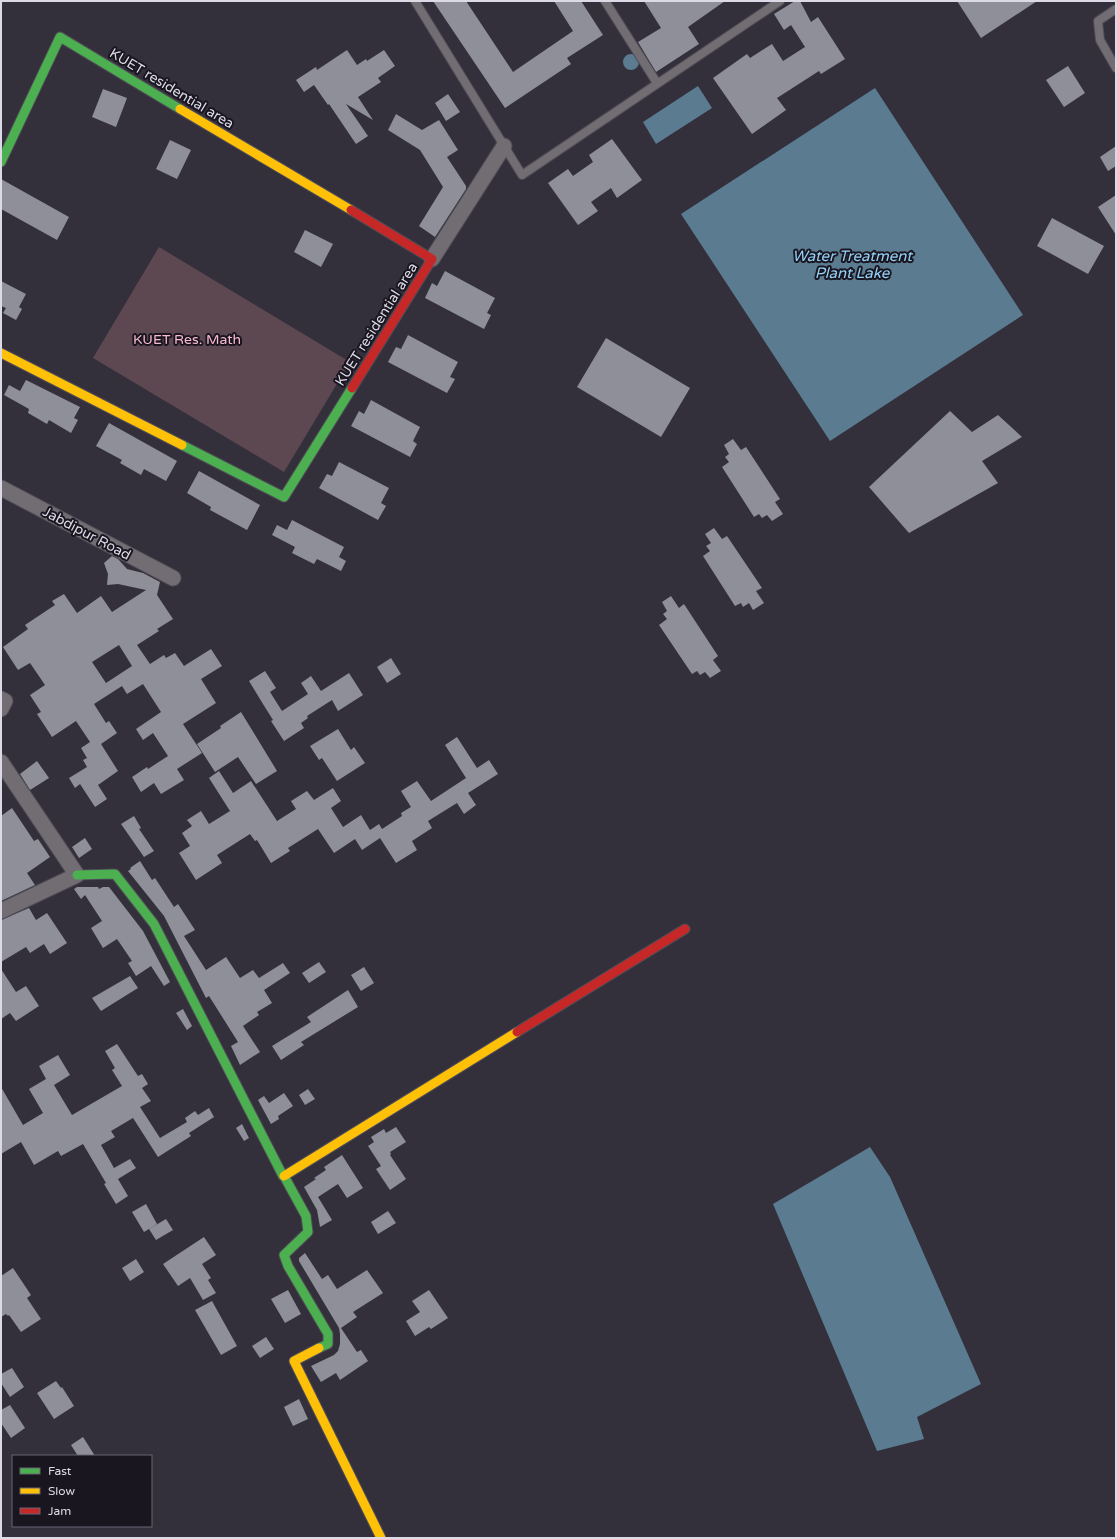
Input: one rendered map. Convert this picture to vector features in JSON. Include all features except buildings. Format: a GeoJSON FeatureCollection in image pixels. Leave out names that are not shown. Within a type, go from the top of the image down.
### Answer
{"type":"FeatureCollection","features":[{"type":"Feature","properties":{"kind":"street","name":"KUET residential area"},"geometry":{"type":"LineString","coordinates":[[1,162],[60,37],[432,259],[284,497],[1,353]]}},
{"type":"Feature","properties":{"kind":"street"},"geometry":{"type":"LineString","coordinates":[[432,259],[504,146]]}},
{"type":"Feature","properties":{"kind":"street","name":"Jabdipur Road"},"geometry":{"type":"LineString","coordinates":[[1,488],[173,578]]}},
{"type":"Feature","properties":{"kind":"street"},"geometry":{"type":"LineString","coordinates":[[1,699],[5,701],[1,709]]}},
{"type":"Feature","properties":{"kind":"street"},"geometry":{"type":"LineString","coordinates":[[1,762],[77,875]]}},
{"type":"Feature","properties":{"kind":"street"},"geometry":{"type":"LineString","coordinates":[[1,911],[77,875],[115,874],[154,924],[283,1176],[306,1216],[308,1232],[284,1254],[288,1266],[328,1334],[328,1344],[294,1361],[381,1538]]}},
{"type":"Feature","properties":{"kind":"street"},"geometry":{"type":"LineString","coordinates":[[283,1176],[685,929]]}},
{"type":"Feature","properties":{"kind":"lane"},"geometry":{"type":"LineString","coordinates":[[415,1],[522,175],[780,1]]}},
{"type":"Feature","properties":{"kind":"lane"},"geometry":{"type":"LineString","coordinates":[[605,1],[657,83]]}},
{"type":"Feature","properties":{"kind":"lane"},"geometry":{"type":"LineString","coordinates":[[1116,9],[1098,21],[1100,40],[1116,68]]}},
{"type":"Feature","properties":{"kind":"green space","name":"KUET Res. Math"},"geometry":{"type":"Polygon","coordinates":[[[159,247],[350,362],[284,472],[93,358],[159,247]]]}},
{"type":"Feature","properties":{"kind":"water"},"geometry":{"type":"Polygon","coordinates":[[[631,54],[637,56],[639,62],[637,68],[631,70],[625,68],[623,62],[625,56],[631,54]]]}},
{"type":"Feature","properties":{"kind":"water"},"geometry":{"type":"Polygon","coordinates":[[[698,86],[712,108],[656,144],[643,122],[698,86]]]}},
{"type":"Feature","properties":{"kind":"water","name":"Water Treatment Plant Lake"},"geometry":{"type":"Polygon","coordinates":[[[875,88],[1023,315],[830,441],[681,214],[875,88]]]}},
{"type":"Feature","properties":{"kind":"water"},"geometry":{"type":"Polygon","coordinates":[[[870,1147],[890,1177],[981,1384],[917,1417],[924,1439],[877,1451],[773,1204],[870,1147]]]}},
{"type":"Feature","properties":{"kind":"traffic: fast"},"geometry":{"type":"LineString","coordinates":[[1,162],[60,37],[180,109]]}},
{"type":"Feature","properties":{"kind":"traffic: fast"},"geometry":{"type":"LineString","coordinates":[[182,445],[284,497],[352,388]]}},
{"type":"Feature","properties":{"kind":"traffic: fast"},"geometry":{"type":"LineString","coordinates":[[77,875],[115,874],[154,924],[283,1176]]}},
{"type":"Feature","properties":{"kind":"traffic: fast"},"geometry":{"type":"LineString","coordinates":[[284,1176],[306,1216],[308,1232],[284,1255],[288,1266],[328,1334],[328,1344],[319,1348]]}},
{"type":"Feature","properties":{"kind":"traffic: slow"},"geometry":{"type":"LineString","coordinates":[[180,109],[351,210]]}},
{"type":"Feature","properties":{"kind":"traffic: slow"},"geometry":{"type":"LineString","coordinates":[[1,353],[182,445]]}},
{"type":"Feature","properties":{"kind":"traffic: slow"},"geometry":{"type":"LineString","coordinates":[[284,1176],[517,1032]]}},
{"type":"Feature","properties":{"kind":"traffic: slow"},"geometry":{"type":"LineString","coordinates":[[319,1348],[294,1361],[381,1538]]}},
{"type":"Feature","properties":{"kind":"traffic: jam"},"geometry":{"type":"LineString","coordinates":[[351,210],[432,259],[352,388]]}},
{"type":"Feature","properties":{"kind":"traffic: jam"},"geometry":{"type":"LineString","coordinates":[[517,1032],[685,929]]}}]}
